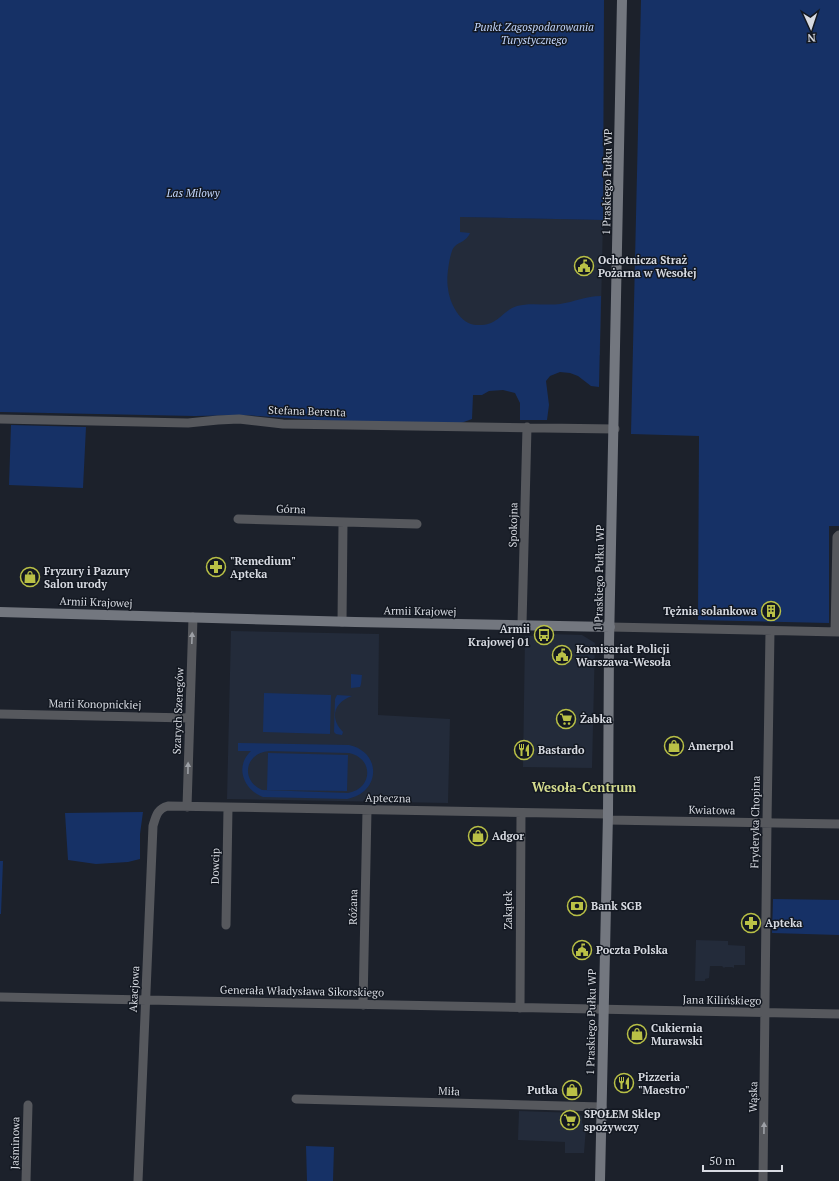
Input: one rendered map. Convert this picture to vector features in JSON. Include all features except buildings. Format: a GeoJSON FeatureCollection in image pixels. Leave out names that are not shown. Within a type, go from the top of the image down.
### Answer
{"type":"FeatureCollection","features":[{"type":"Feature","properties":{"kind":"street","name":"1 Praskiego Pułku WP"},"geometry":{"type":"LineString","coordinates":[[600,1181],[608,817],[610,627],[622,0]]}},
{"type":"Feature","properties":{"kind":"street","name":"Stefana Berenta"},"geometry":{"type":"LineString","coordinates":[[0,419],[188,424],[239,419],[283,424],[614,429]]}},
{"type":"Feature","properties":{"kind":"street","name":"Spokojna"},"geometry":{"type":"LineString","coordinates":[[522,624],[527,427]]}},
{"type":"Feature","properties":{"kind":"street","name":"Górna"},"geometry":{"type":"LineString","coordinates":[[238,520],[417,524]]}},
{"type":"Feature","properties":{"kind":"street"},"geometry":{"type":"LineString","coordinates":[[342,622],[343,523]]}},
{"type":"Feature","properties":{"kind":"street"},"geometry":{"type":"LineString","coordinates":[[837,632],[836,537],[839,535]]}},
{"type":"Feature","properties":{"kind":"street","name":"Armii Krajowej"},"geometry":{"type":"LineString","coordinates":[[0,612],[342,622],[522,624],[837,632]]}},
{"type":"Feature","properties":{"kind":"street","name":"Szarych Szeregów"},"geometry":{"type":"LineString","coordinates":[[187,807],[193,617]]}},
{"type":"Feature","properties":{"kind":"street","name":"Fryderyka Chopina"},"geometry":{"type":"LineString","coordinates":[[766,1013],[770,631]]}},
{"type":"Feature","properties":{"kind":"street","name":"Marii Konopnickiej"},"geometry":{"type":"LineString","coordinates":[[0,714],[189,718]]}},
{"type":"Feature","properties":{"kind":"street","name":"Apteczna"},"geometry":{"type":"LineString","coordinates":[[168,806],[521,813],[608,817]]}},
{"type":"Feature","properties":{"kind":"street","name":"Akacjowa"},"geometry":{"type":"LineString","coordinates":[[138,1181],[153,826],[158,811],[168,806]]}},
{"type":"Feature","properties":{"kind":"street","name":"Dowcip"},"geometry":{"type":"LineString","coordinates":[[226,926],[228,808]]}},
{"type":"Feature","properties":{"kind":"street","name":"Różana"},"geometry":{"type":"LineString","coordinates":[[363,1005],[367,810]]}},
{"type":"Feature","properties":{"kind":"street","name":"Zakątek"},"geometry":{"type":"LineString","coordinates":[[520,1008],[521,813]]}},
{"type":"Feature","properties":{"kind":"street","name":"Kwiatowa"},"geometry":{"type":"LineString","coordinates":[[608,817],[839,824]]}},
{"type":"Feature","properties":{"kind":"street","name":"Generała Władysława Sikorskiego"},"geometry":{"type":"LineString","coordinates":[[0,997],[604,1010]]}},
{"type":"Feature","properties":{"kind":"street","name":"Jana Kilińskiego"},"geometry":{"type":"LineString","coordinates":[[604,1010],[839,1014]]}},
{"type":"Feature","properties":{"kind":"street","name":"Wąska"},"geometry":{"type":"LineString","coordinates":[[763,1181],[766,1013]]}},
{"type":"Feature","properties":{"kind":"street","name":"Miła"},"geometry":{"type":"LineString","coordinates":[[296,1099],[602,1107]]}},
{"type":"Feature","properties":{"kind":"street","name":"Jaśminowa"},"geometry":{"type":"LineString","coordinates":[[26,1181],[28,1105]]}},
{"type":"Feature","properties":{"kind":"shaded area"},"geometry":{"type":"Polygon","coordinates":[[[384,215],[603,220],[600,355],[383,350],[384,215]]]}},
{"type":"Feature","properties":{"kind":"shaded area"},"geometry":{"type":"Polygon","coordinates":[[[231,631],[379,634],[378,715],[450,719],[448,803],[227,799],[231,631]]]}},
{"type":"Feature","properties":{"kind":"shaded area"},"geometry":{"type":"Polygon","coordinates":[[[535,634],[539,634],[540,637],[549,637],[549,634],[582,635],[595,643],[592,768],[523,767],[525,636],[534,636],[535,634]]]}},
{"type":"Feature","properties":{"kind":"shaded area"},"geometry":{"type":"Polygon","coordinates":[[[696,940],[728,941],[728,945],[745,946],[745,965],[734,965],[734,968],[710,966],[709,978],[705,979],[705,981],[695,981],[696,940]]]}},
{"type":"Feature","properties":{"kind":"shaded area"},"geometry":{"type":"Polygon","coordinates":[[[519,1111],[578,1113],[582,1116],[582,1123],[586,1127],[584,1153],[565,1153],[565,1142],[518,1140],[519,1111]]]}},
{"type":"Feature","properties":{"kind":"green space","name":"Las Milowy"},"geometry":{"type":"Polygon","coordinates":[[[0,0],[604,0],[603,220],[460,217],[460,232],[470,233],[466,239],[452,251],[447,280],[449,294],[456,312],[465,321],[477,325],[484,325],[495,321],[507,311],[517,306],[528,304],[560,304],[601,296],[599,387],[591,386],[578,376],[570,373],[560,372],[550,376],[546,381],[549,405],[547,420],[520,420],[520,403],[515,393],[503,390],[489,391],[482,395],[473,395],[472,419],[461,423],[348,422],[243,415],[195,416],[0,412],[0,0]]]}},
{"type":"Feature","properties":{"kind":"green space"},"geometry":{"type":"Polygon","coordinates":[[[641,0],[839,0],[839,526],[829,526],[829,623],[698,620],[699,436],[631,434],[641,0]]]}},
{"type":"Feature","properties":{"kind":"green space"},"geometry":{"type":"Polygon","coordinates":[[[11,425],[86,427],[83,488],[9,485],[11,425]]]}},
{"type":"Feature","properties":{"kind":"green space"},"geometry":{"type":"Polygon","coordinates":[[[351,674],[362,675],[360,687],[351,688],[351,674]]]}},
{"type":"Feature","properties":{"kind":"green space"},"geometry":{"type":"Polygon","coordinates":[[[264,693],[331,695],[330,734],[263,732],[264,693]]]}},
{"type":"Feature","properties":{"kind":"green space"},"geometry":{"type":"Polygon","coordinates":[[[337,695],[352,696],[341,702],[336,711],[336,721],[343,732],[342,735],[334,732],[335,699],[337,695]]]}},
{"type":"Feature","properties":{"kind":"green space"},"geometry":{"type":"Polygon","coordinates":[[[238,743],[349,745],[360,749],[367,756],[372,764],[373,772],[371,781],[366,789],[358,795],[347,799],[263,797],[256,794],[246,784],[242,771],[246,757],[251,751],[238,751],[238,743]],[[269,751],[261,753],[250,762],[248,774],[250,780],[255,786],[262,790],[348,793],[362,786],[366,780],[367,773],[363,761],[357,756],[349,753],[269,751]]]}},
{"type":"Feature","properties":{"kind":"green space"},"geometry":{"type":"Polygon","coordinates":[[[268,753],[348,755],[347,791],[267,790],[268,753]]]}},
{"type":"Feature","properties":{"kind":"green space"},"geometry":{"type":"Polygon","coordinates":[[[143,812],[140,834],[140,859],[128,862],[96,864],[68,860],[65,813],[143,812]]]}},
{"type":"Feature","properties":{"kind":"green space"},"geometry":{"type":"Polygon","coordinates":[[[0,861],[3,861],[1,914],[0,914],[0,861]]]}},
{"type":"Feature","properties":{"kind":"green space"},"geometry":{"type":"Polygon","coordinates":[[[773,899],[839,900],[839,935],[772,933],[773,899]]]}},
{"type":"Feature","properties":{"kind":"green space"},"geometry":{"type":"Polygon","coordinates":[[[306,1146],[334,1147],[333,1181],[307,1181],[306,1146]]]}},
{"type":"Feature","properties":{"kind":"place","name":"Ochotnicza Straż Pożarna w Wesołej"},"geometry":{"type":"Point","coordinates":[584,266]}},
{"type":"Feature","properties":{"kind":"place","name":"\"Remedium\" Apteka"},"geometry":{"type":"Point","coordinates":[216,567]}},
{"type":"Feature","properties":{"kind":"place","name":"Fryzury i Pazury Salon urody"},"geometry":{"type":"Point","coordinates":[30,577]}},
{"type":"Feature","properties":{"kind":"place","name":"Tężnia solankowa"},"geometry":{"type":"Point","coordinates":[771,611]}},
{"type":"Feature","properties":{"kind":"place","name":"Armii Krajowej 01"},"geometry":{"type":"Point","coordinates":[544,635]}},
{"type":"Feature","properties":{"kind":"place","name":"Komisariat Policji Warszawa-Wesoła"},"geometry":{"type":"Point","coordinates":[562,655]}},
{"type":"Feature","properties":{"kind":"place","name":"Żabka"},"geometry":{"type":"Point","coordinates":[566,719]}},
{"type":"Feature","properties":{"kind":"place","name":"Amerpol"},"geometry":{"type":"Point","coordinates":[674,746]}},
{"type":"Feature","properties":{"kind":"place","name":"Bastardo"},"geometry":{"type":"Point","coordinates":[524,750]}},
{"type":"Feature","properties":{"kind":"place","name":"Adgor"},"geometry":{"type":"Point","coordinates":[478,836]}},
{"type":"Feature","properties":{"kind":"place","name":"Bank SGB"},"geometry":{"type":"Point","coordinates":[577,906]}},
{"type":"Feature","properties":{"kind":"place","name":"Apteka"},"geometry":{"type":"Point","coordinates":[751,923]}},
{"type":"Feature","properties":{"kind":"place","name":"Poczta Polska"},"geometry":{"type":"Point","coordinates":[582,950]}},
{"type":"Feature","properties":{"kind":"place","name":"Cukiernia Murawski"},"geometry":{"type":"Point","coordinates":[637,1034]}},
{"type":"Feature","properties":{"kind":"place","name":"Pizzeria \"Maestro\""},"geometry":{"type":"Point","coordinates":[624,1083]}},
{"type":"Feature","properties":{"kind":"place","name":"Putka"},"geometry":{"type":"Point","coordinates":[572,1090]}},
{"type":"Feature","properties":{"kind":"place","name":"SPOŁEM Sklep spożywczy"},"geometry":{"type":"Point","coordinates":[570,1120]}},
{"type":"Feature","properties":{"kind":"district","name":"Wesoła-Centrum"},"geometry":{"type":"Point","coordinates":[584,787]}},
{"type":"Feature","properties":{"kind":"park label","name":"Punkt Zagospodarowania Turystycznego"},"geometry":{"type":"Point","coordinates":[534,33]}}]}
